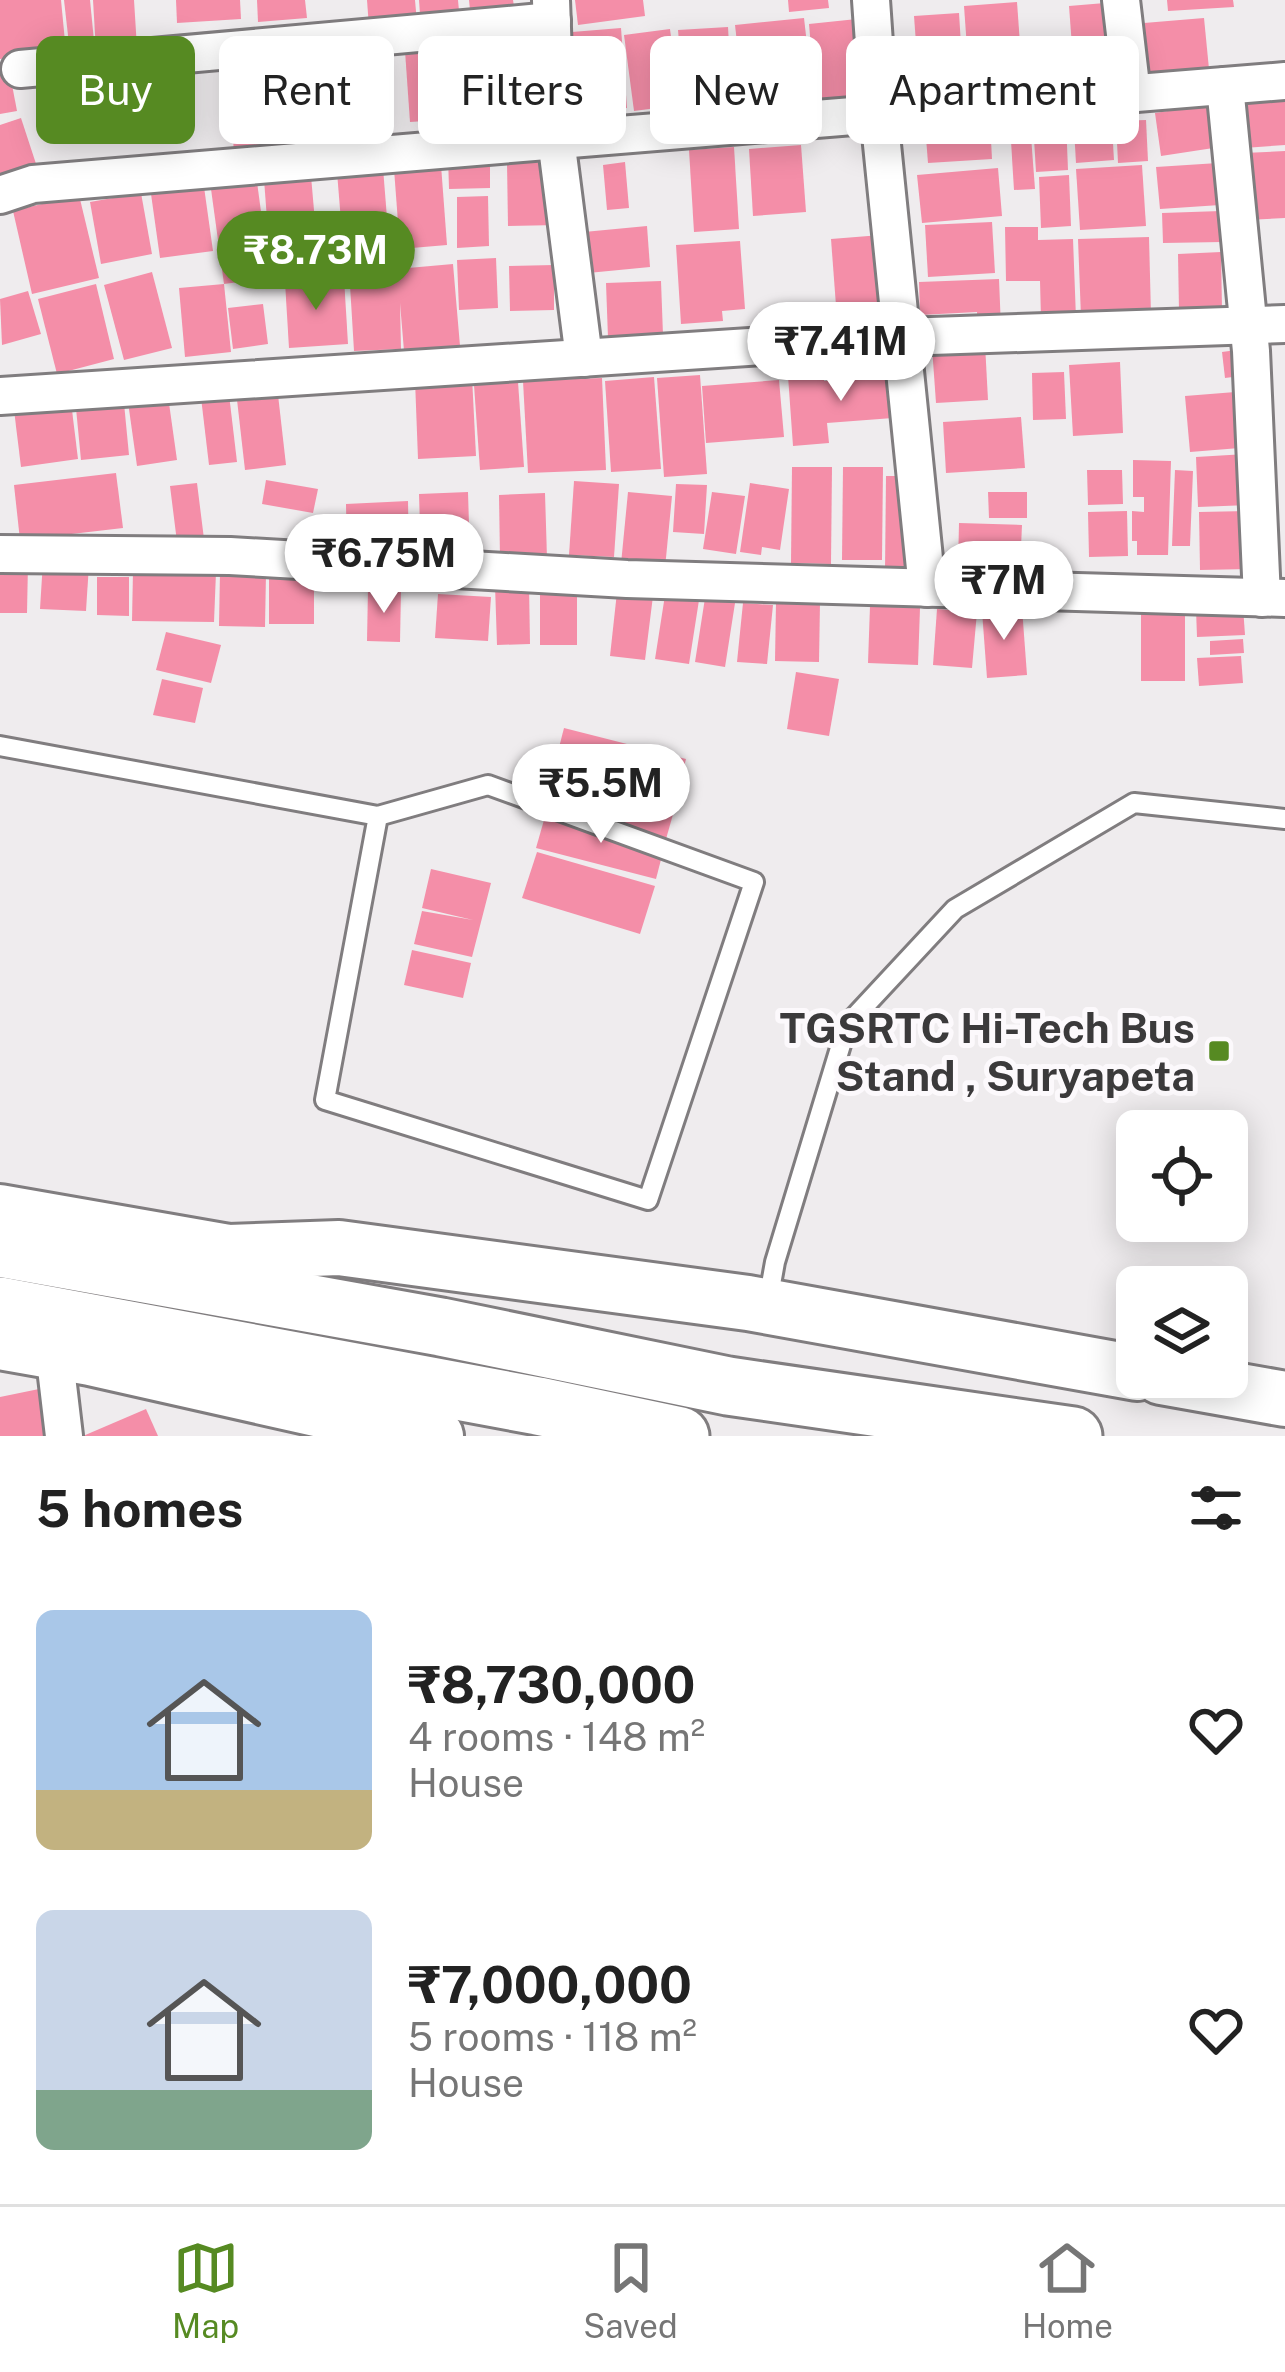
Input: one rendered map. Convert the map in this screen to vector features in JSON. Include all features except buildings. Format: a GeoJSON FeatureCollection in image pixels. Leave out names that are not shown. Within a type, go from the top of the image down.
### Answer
{"type":"FeatureCollection","features":[{"type":"Feature","properties":{"kind":"highway"},"geometry":{"type":"LineString","coordinates":[[0,1248],[441,1327],[728,1387],[1073,1436]]}},
{"type":"Feature","properties":{"kind":"highway"},"geometry":{"type":"LineString","coordinates":[[0,1306],[680,1436]]}},
{"type":"Feature","properties":{"kind":"main road"},"geometry":{"type":"LineString","coordinates":[[0,1212],[229,1252],[339,1248],[767,1306],[1116,1368]]}},
{"type":"Feature","properties":{"kind":"main road"},"geometry":{"type":"LineString","coordinates":[[0,1342],[436,1436]]}},
{"type":"Feature","properties":{"kind":"main road"},"geometry":{"type":"LineString","coordinates":[[1248,1392],[1285,1399]]}},
{"type":"Feature","properties":{"kind":"street"},"geometry":{"type":"LineString","coordinates":[[871,0],[873,36]]}},
{"type":"Feature","properties":{"kind":"street"},"geometry":{"type":"LineString","coordinates":[[1121,0],[1125,36]]}},
{"type":"Feature","properties":{"kind":"street"},"geometry":{"type":"LineString","coordinates":[[20,69],[552,10]]}},
{"type":"Feature","properties":{"kind":"street"},"geometry":{"type":"LineString","coordinates":[[1139,93],[1285,81]]}},
{"type":"Feature","properties":{"kind":"street"},"geometry":{"type":"LineString","coordinates":[[0,554],[230,556],[627,579],[1274,598],[1225,86]]}},
{"type":"Feature","properties":{"kind":"street"},"geometry":{"type":"LineString","coordinates":[[626,134],[846,118]]}},
{"type":"Feature","properties":{"kind":"street"},"geometry":{"type":"LineString","coordinates":[[0,195],[33,184],[498,144]]}},
{"type":"Feature","properties":{"kind":"street"},"geometry":{"type":"LineString","coordinates":[[557,144],[584,358]]}},
{"type":"Feature","properties":{"kind":"street"},"geometry":{"type":"LineString","coordinates":[[882,144],[927,588]]}},
{"type":"Feature","properties":{"kind":"street"},"geometry":{"type":"LineString","coordinates":[[0,396],[902,337],[1285,324]]}},
{"type":"Feature","properties":{"kind":"street"},"geometry":{"type":"LineString","coordinates":[[54,1351],[64,1436]]}},
{"type":"Feature","properties":{"kind":"lane"},"geometry":{"type":"LineString","coordinates":[[0,746],[378,816],[488,784],[754,882],[647,1200],[325,1100],[378,816]]}},
{"type":"Feature","properties":{"kind":"lane"},"geometry":{"type":"LineString","coordinates":[[767,1306],[775,1262],[847,1025],[955,909],[1134,803],[1285,819]]}},
{"type":"Feature","properties":{"kind":"place","name":"TGSRTC Hi-Tech Bus Stand , Suryapeta"},"geometry":{"type":"Point","coordinates":[1219,1051]}}]}
